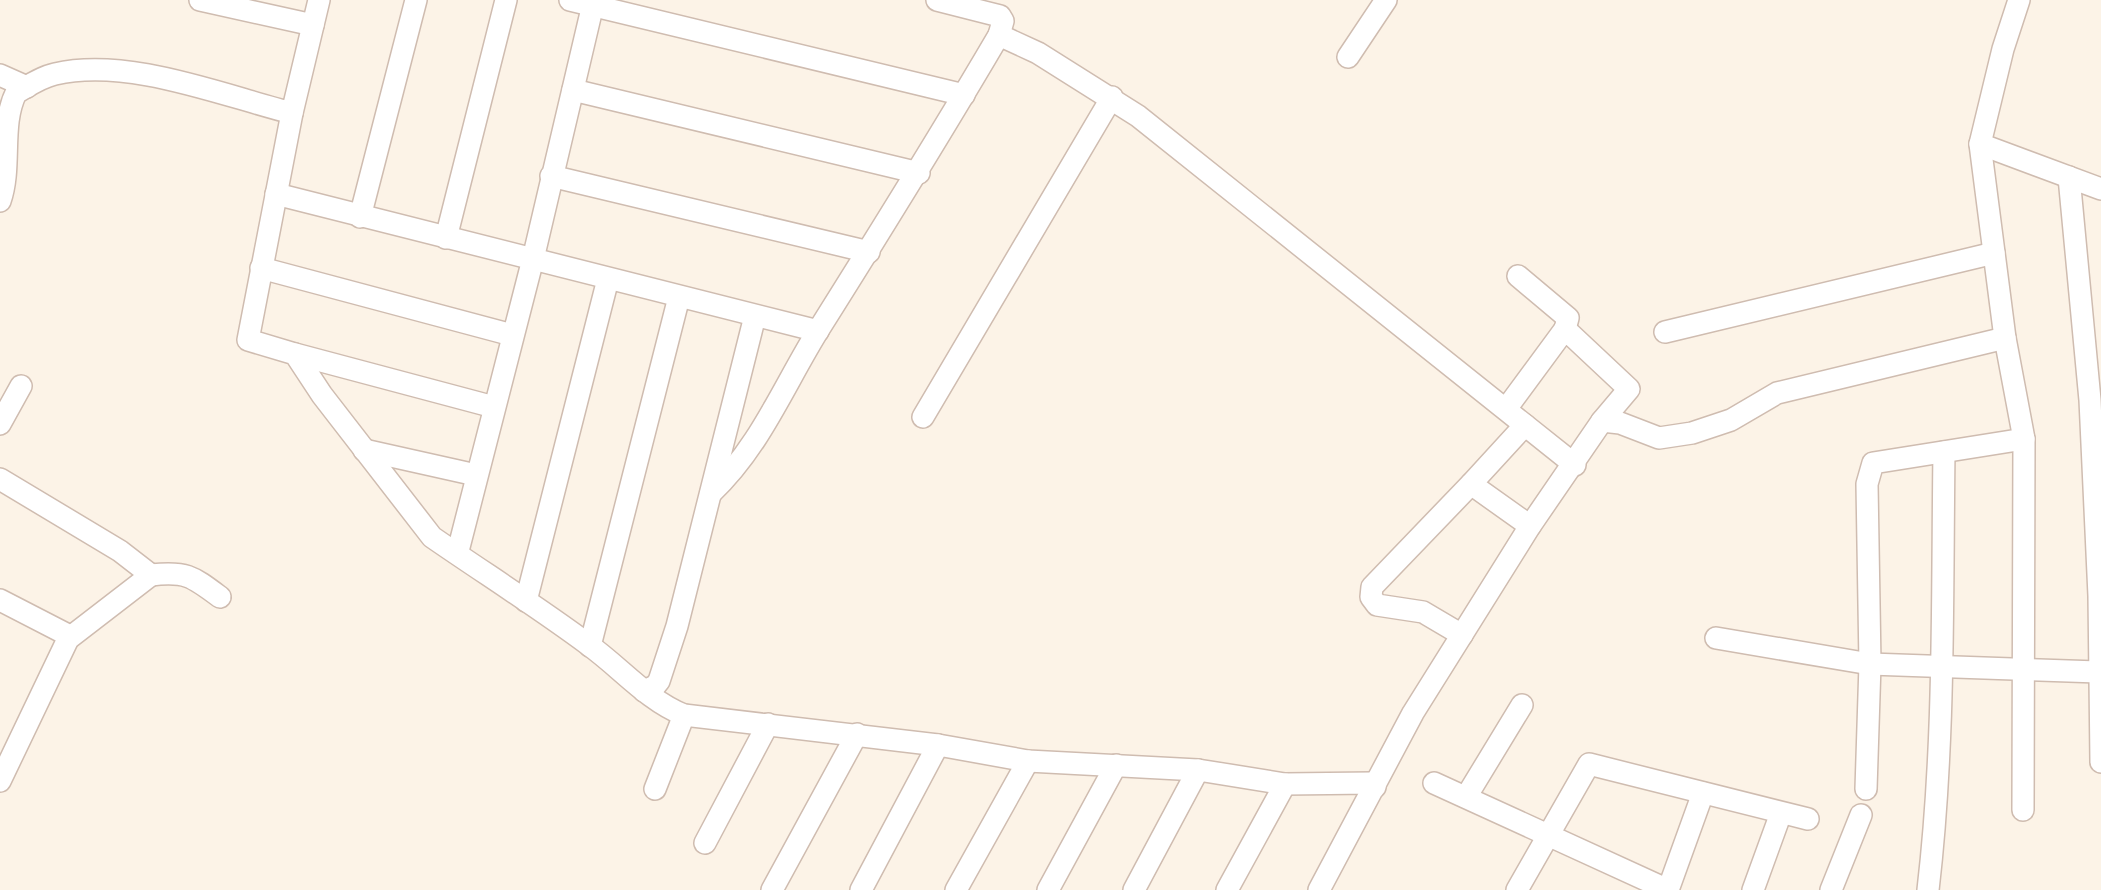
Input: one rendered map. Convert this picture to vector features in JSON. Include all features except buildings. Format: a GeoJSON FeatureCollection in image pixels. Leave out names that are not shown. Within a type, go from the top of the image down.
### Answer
{"type":"FeatureCollection","features":[{"type":"Feature","properties":{"kind":"street"},"geometry":{"type":"LineString","coordinates":[[200,0],[313,25]]}},
{"type":"Feature","properties":{"kind":"street"},"geometry":{"type":"LineString","coordinates":[[319,0],[292,113],[247,338],[251,342],[494,407]]}},
{"type":"Feature","properties":{"kind":"street"},"geometry":{"type":"LineString","coordinates":[[360,217],[416,0]]}},
{"type":"Feature","properties":{"kind":"street"},"geometry":{"type":"LineString","coordinates":[[446,238],[506,0]]}},
{"type":"Feature","properties":{"kind":"street"},"geometry":{"type":"LineString","coordinates":[[570,0],[593,3],[964,95]]}},
{"type":"Feature","properties":{"kind":"street"},"geometry":{"type":"LineString","coordinates":[[711,493],[742,462],[818,331],[919,173],[999,34],[1003,20],[1000,16],[937,0]]}},
{"type":"Feature","properties":{"kind":"street"},"geometry":{"type":"LineString","coordinates":[[1348,57],[1386,0]]}},
{"type":"Feature","properties":{"kind":"street"},"geometry":{"type":"LineString","coordinates":[[2020,0],[2003,48],[1980,144],[2005,338],[2024,439],[2021,670],[2023,810]]}},
{"type":"Feature","properties":{"kind":"street"},"geometry":{"type":"LineString","coordinates":[[458,551],[533,259],[593,3]]}},
{"type":"Feature","properties":{"kind":"street"},"geometry":{"type":"LineString","coordinates":[[999,34],[1038,53],[1112,97],[1575,465]]}},
{"type":"Feature","properties":{"kind":"street"},"geometry":{"type":"LineString","coordinates":[[0,201],[7,170],[10,111],[15,96],[54,74],[98,68],[153,77],[292,113]]}},
{"type":"Feature","properties":{"kind":"street"},"geometry":{"type":"LineString","coordinates":[[0,75],[27,87]]}},
{"type":"Feature","properties":{"kind":"street"},"geometry":{"type":"LineString","coordinates":[[573,90],[919,173]]}},
{"type":"Feature","properties":{"kind":"street"},"geometry":{"type":"LineString","coordinates":[[923,417],[1112,97]]}},
{"type":"Feature","properties":{"kind":"street"},"geometry":{"type":"LineString","coordinates":[[1980,144],[2101,190]]}},
{"type":"Feature","properties":{"kind":"street"},"geometry":{"type":"LineString","coordinates":[[551,176],[869,252]]}},
{"type":"Feature","properties":{"kind":"street"},"geometry":{"type":"LineString","coordinates":[[2069,177],[2080,295],[2096,404],[2101,762]]}},
{"type":"Feature","properties":{"kind":"street"},"geometry":{"type":"LineString","coordinates":[[276,194],[818,331]]}},
{"type":"Feature","properties":{"kind":"street"},"geometry":{"type":"LineString","coordinates":[[1665,332],[1994,253]]}},
{"type":"Feature","properties":{"kind":"street"},"geometry":{"type":"LineString","coordinates":[[261,268],[512,335]]}},
{"type":"Feature","properties":{"kind":"street"},"geometry":{"type":"LineString","coordinates":[[1506,409],[1565,329],[1568,317],[1518,276]]}},
{"type":"Feature","properties":{"kind":"street"},"geometry":{"type":"LineString","coordinates":[[526,601],[607,279]]}},
{"type":"Feature","properties":{"kind":"street"},"geometry":{"type":"LineString","coordinates":[[2080,295],[2101,308]]}},
{"type":"Feature","properties":{"kind":"street"},"geometry":{"type":"LineString","coordinates":[[590,646],[679,297]]}},
{"type":"Feature","properties":{"kind":"street"},"geometry":{"type":"LineString","coordinates":[[644,691],[655,686],[662,673],[755,316]]}},
{"type":"Feature","properties":{"kind":"street"},"geometry":{"type":"LineString","coordinates":[[1318,890],[1413,713],[1530,526],[1575,465],[1602,421],[1629,389],[1565,329]]}},
{"type":"Feature","properties":{"kind":"street"},"geometry":{"type":"LineString","coordinates":[[1602,421],[1620,423],[1659,438],[1692,433],[1731,420],[1777,393],[2005,338]]}},
{"type":"Feature","properties":{"kind":"street"},"geometry":{"type":"LineString","coordinates":[[295,354],[422,528],[458,551],[508,592],[526,601],[590,646],[660,704],[684,715],[857,734],[1028,761],[1198,770],[1285,783],[1372,783],[1375,788]]}},
{"type":"Feature","properties":{"kind":"street"},"geometry":{"type":"LineString","coordinates":[[0,424],[22,386]]}},
{"type":"Feature","properties":{"kind":"street"},"geometry":{"type":"LineString","coordinates":[[1462,635],[1423,612],[1377,605],[1371,597],[1372,587],[1525,425]]}},
{"type":"Feature","properties":{"kind":"street"},"geometry":{"type":"LineString","coordinates":[[1866,789],[1870,664],[1867,484],[1870,466],[1873,463],[2024,439]]}},
{"type":"Feature","properties":{"kind":"street"},"geometry":{"type":"LineString","coordinates":[[363,450],[476,475]]}},
{"type":"Feature","properties":{"kind":"street"},"geometry":{"type":"LineString","coordinates":[[1928,890],[1937,812],[1942,668],[1944,452]]}},
{"type":"Feature","properties":{"kind":"street"},"geometry":{"type":"LineString","coordinates":[[0,479],[120,551],[151,575]]}},
{"type":"Feature","properties":{"kind":"street"},"geometry":{"type":"LineString","coordinates":[[1471,484],[1530,526]]}},
{"type":"Feature","properties":{"kind":"street"},"geometry":{"type":"LineString","coordinates":[[0,781],[68,639],[151,575],[178,572],[192,576],[220,597]]}},
{"type":"Feature","properties":{"kind":"street"},"geometry":{"type":"LineString","coordinates":[[0,600],[66,634],[68,639]]}},
{"type":"Feature","properties":{"kind":"street"},"geometry":{"type":"LineString","coordinates":[[1716,638],[1870,664],[2098,672]]}},
{"type":"Feature","properties":{"kind":"street"},"geometry":{"type":"LineString","coordinates":[[1466,797],[1522,705]]}},
{"type":"Feature","properties":{"kind":"street"},"geometry":{"type":"LineString","coordinates":[[654,789],[684,715]]}},
{"type":"Feature","properties":{"kind":"street"},"geometry":{"type":"LineString","coordinates":[[705,843],[768,724]]}},
{"type":"Feature","properties":{"kind":"street"},"geometry":{"type":"LineString","coordinates":[[772,890],[857,734]]}},
{"type":"Feature","properties":{"kind":"street"},"geometry":{"type":"LineString","coordinates":[[860,890],[938,745]]}},
{"type":"Feature","properties":{"kind":"street"},"geometry":{"type":"LineString","coordinates":[[957,890],[1028,761]]}},
{"type":"Feature","properties":{"kind":"street"},"geometry":{"type":"LineString","coordinates":[[1517,890],[1546,834],[1589,764],[1808,820]]}},
{"type":"Feature","properties":{"kind":"street"},"geometry":{"type":"LineString","coordinates":[[1048,890],[1116,765]]}},
{"type":"Feature","properties":{"kind":"street"},"geometry":{"type":"LineString","coordinates":[[1134,890],[1198,770]]}},
{"type":"Feature","properties":{"kind":"street"},"geometry":{"type":"LineString","coordinates":[[1227,890],[1285,783]]}},
{"type":"Feature","properties":{"kind":"street"},"geometry":{"type":"LineString","coordinates":[[1434,783],[1668,890],[1703,793]]}},
{"type":"Feature","properties":{"kind":"street"},"geometry":{"type":"LineString","coordinates":[[1753,890],[1781,813]]}},
{"type":"Feature","properties":{"kind":"street"},"geometry":{"type":"LineString","coordinates":[[1831,890],[1861,815]]}}]}
